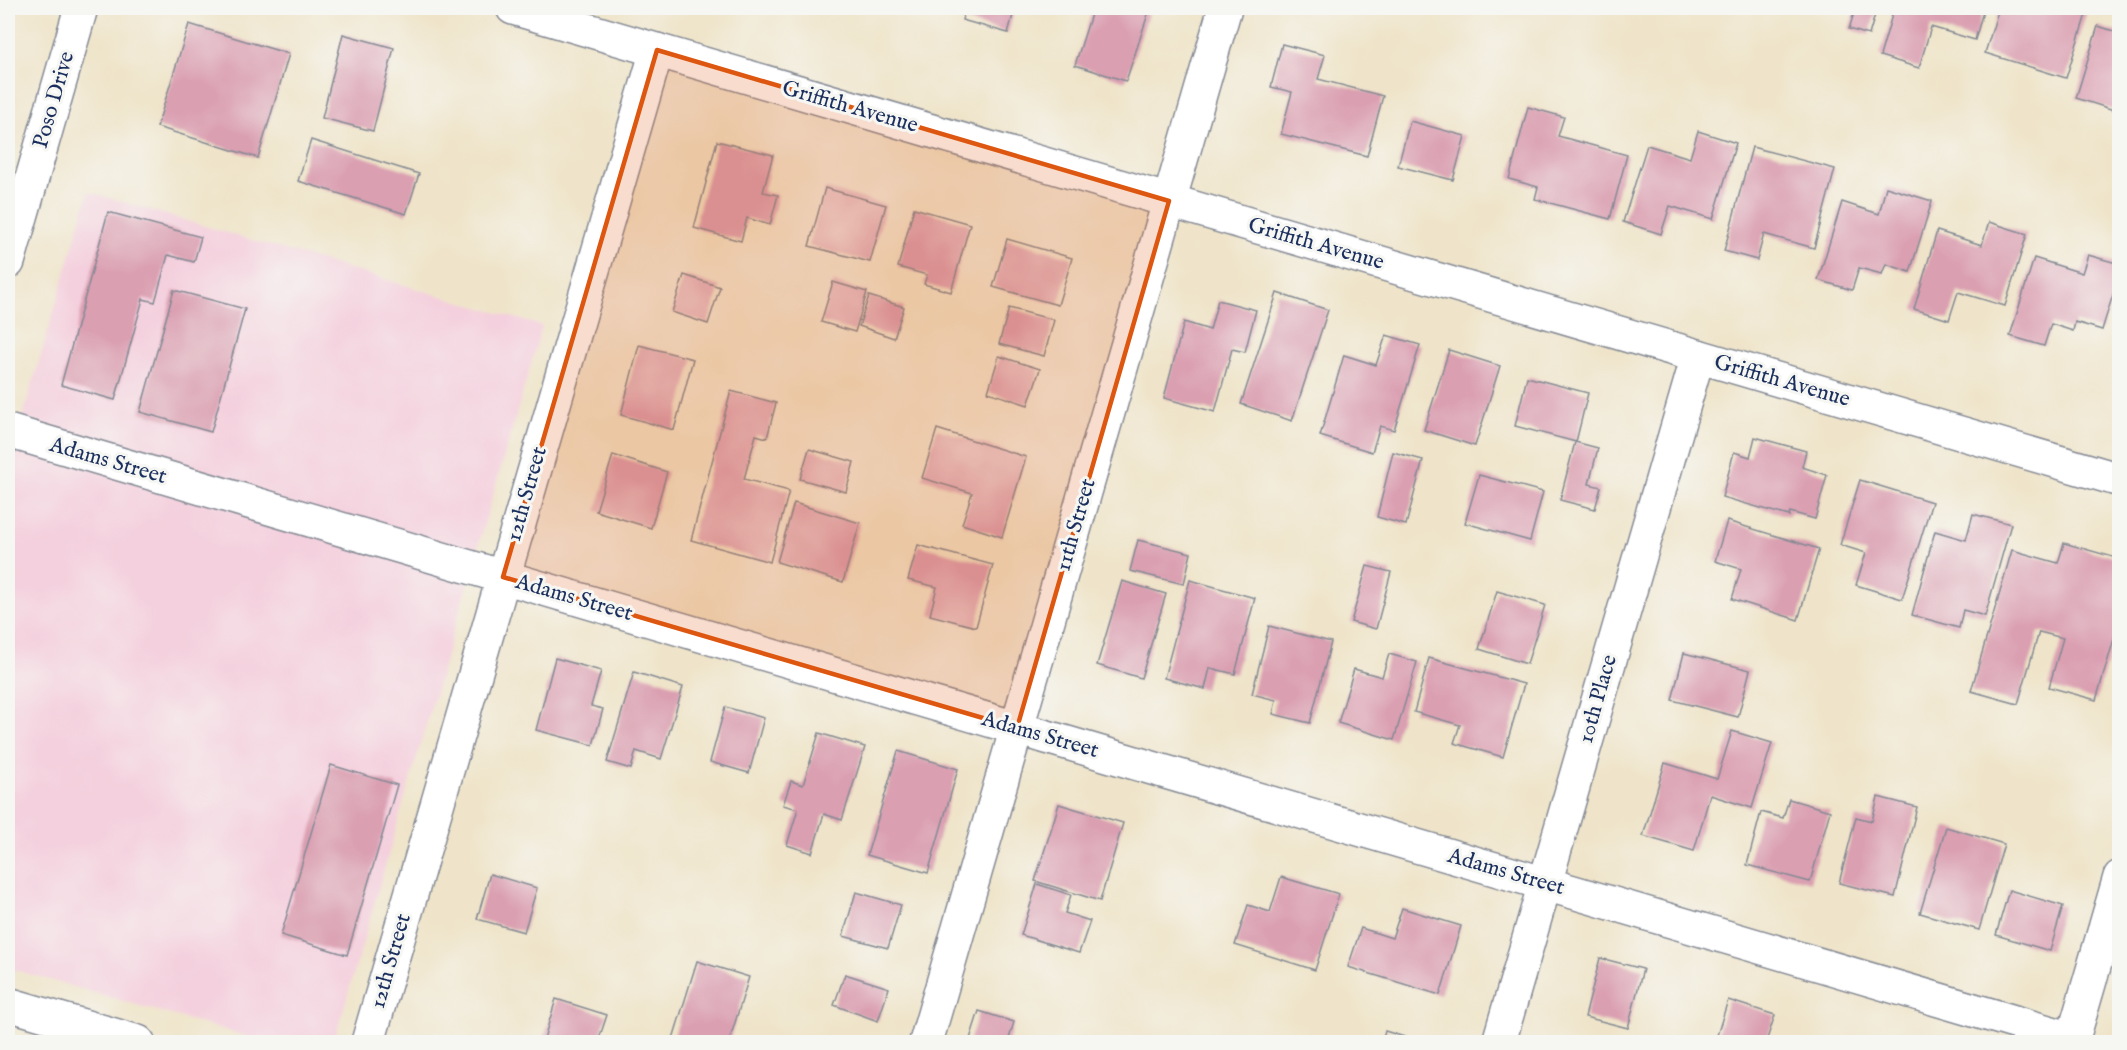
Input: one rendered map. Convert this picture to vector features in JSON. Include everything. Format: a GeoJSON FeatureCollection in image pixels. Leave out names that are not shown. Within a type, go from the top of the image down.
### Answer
{"type":"FeatureCollection","features":[{"type":"Feature","properties":{"kind":"street","name":"Poso Drive"},"geometry":{"type":"LineString","coordinates":[[8,262],[81,8]]}},
{"type":"Feature","properties":{"kind":"street","name":"Griffith Avenue"},"geometry":{"type":"LineString","coordinates":[[513,8],[2120,480]]}},
{"type":"Feature","properties":{"kind":"street","name":"11th Street"},"geometry":{"type":"LineString","coordinates":[[926,1042],[1226,8]]}},
{"type":"Feature","properties":{"kind":"street","name":"12th Street"},"geometry":{"type":"LineString","coordinates":[[368,1042],[657,50]]}},
{"type":"Feature","properties":{"kind":"street","name":"10th Place"},"geometry":{"type":"LineString","coordinates":[[1499,1042],[1698,356]]}},
{"type":"Feature","properties":{"kind":"street","name":"Adams Street"},"geometry":{"type":"LineString","coordinates":[[8,431],[2072,1041]]}},
{"type":"Feature","properties":{"kind":"street"},"geometry":{"type":"LineString","coordinates":[[2072,1041],[2120,877]]}},
{"type":"Feature","properties":{"kind":"street"},"geometry":{"type":"LineString","coordinates":[[8,1004],[138,1042]]}},
{"type":"Feature","properties":{"kind":"highlighted area"},"geometry":{"type":"Polygon","coordinates":[[[657,50],[1169,201],[1017,728],[503,577],[657,50]]]}},
{"type":"Feature","properties":{"kind":"shaded area"},"geometry":{"type":"Polygon","coordinates":[[[89,192],[542,326],[334,1042],[266,1042],[8,968],[8,466],[89,192]]]}},
{"type":"Feature","properties":{"kind":"building"},"geometry":{"type":"Polygon","coordinates":[[[893,8],[909,8],[907,13],[893,8]]]}},
{"type":"Feature","properties":{"kind":"building"},"geometry":{"type":"Polygon","coordinates":[[[965,8],[1015,8],[1008,33],[962,20],[965,8]]]}},
{"type":"Feature","properties":{"kind":"building"},"geometry":{"type":"Polygon","coordinates":[[[1093,8],[1150,8],[1126,81],[1075,65],[1093,8]]]}},
{"type":"Feature","properties":{"kind":"building"},"geometry":{"type":"Polygon","coordinates":[[[1839,8],[1877,8],[1869,35],[1849,29],[1854,13],[1839,8]]]}},
{"type":"Feature","properties":{"kind":"building"},"geometry":{"type":"Polygon","coordinates":[[[1894,8],[1984,8],[1975,40],[1931,27],[1919,68],[1880,56],[1894,8]]]}},
{"type":"Feature","properties":{"kind":"building"},"geometry":{"type":"Polygon","coordinates":[[[1999,8],[2088,8],[2066,78],[1985,53],[1999,8]]]}},
{"type":"Feature","properties":{"kind":"building"},"geometry":{"type":"Polygon","coordinates":[[[189,24],[289,54],[258,158],[157,127],[189,24]]]}},
{"type":"Feature","properties":{"kind":"building"},"geometry":{"type":"Polygon","coordinates":[[[2098,26],[2120,33],[2120,112],[2076,98],[2098,26]]]}},
{"type":"Feature","properties":{"kind":"building"},"geometry":{"type":"Polygon","coordinates":[[[343,34],[394,48],[373,131],[322,118],[343,34]]]}},
{"type":"Feature","properties":{"kind":"building"},"geometry":{"type":"Polygon","coordinates":[[[1282,44],[1325,55],[1318,79],[1383,96],[1367,156],[1281,134],[1292,92],[1271,87],[1282,44]]]}},
{"type":"Feature","properties":{"kind":"building"},"geometry":{"type":"Polygon","coordinates":[[[1528,107],[1564,117],[1558,136],[1627,155],[1610,219],[1535,199],[1538,187],[1509,179],[1528,107]]]}},
{"type":"Feature","properties":{"kind":"building"},"geometry":{"type":"Polygon","coordinates":[[[1410,121],[1465,136],[1453,180],[1398,166],[1410,121]]]}},
{"type":"Feature","properties":{"kind":"building"},"geometry":{"type":"Polygon","coordinates":[[[1698,131],[1736,143],[1713,219],[1670,206],[1661,234],[1623,222],[1647,145],[1690,158],[1698,131]]]}},
{"type":"Feature","properties":{"kind":"building"},"geometry":{"type":"Polygon","coordinates":[[[311,140],[419,174],[406,214],[298,181],[311,140]]]}},
{"type":"Feature","properties":{"kind":"building"},"geometry":{"type":"Polygon","coordinates":[[[717,141],[773,155],[763,192],[778,195],[770,225],[747,218],[741,241],[694,228],[717,141]]]}},
{"type":"Feature","properties":{"kind":"building"},"geometry":{"type":"Polygon","coordinates":[[[1752,147],[1835,169],[1814,248],[1764,234],[1757,260],[1724,251],[1752,147]]]}},
{"type":"Feature","properties":{"kind":"building"},"geometry":{"type":"Polygon","coordinates":[[[1886,187],[1932,201],[1910,272],[1886,264],[1882,274],[1859,268],[1852,290],[1818,280],[1842,202],[1879,214],[1886,187]]]}},
{"type":"Feature","properties":{"kind":"building"},"geometry":{"type":"Polygon","coordinates":[[[825,188],[886,205],[870,262],[809,246],[825,188]]]}},
{"type":"Feature","properties":{"kind":"building"},"geometry":{"type":"Polygon","coordinates":[[[914,208],[970,224],[951,292],[924,284],[927,275],[898,267],[914,208]]]}},
{"type":"Feature","properties":{"kind":"building"},"geometry":{"type":"Polygon","coordinates":[[[108,212],[201,237],[194,262],[168,255],[155,302],[143,299],[115,400],[61,385],[108,212]]]}},
{"type":"Feature","properties":{"kind":"building"},"geometry":{"type":"Polygon","coordinates":[[[1989,222],[2027,234],[2005,306],[1958,292],[1949,320],[1914,309],[1937,231],[1982,245],[1989,222]]]}},
{"type":"Feature","properties":{"kind":"building"},"geometry":{"type":"Polygon","coordinates":[[[1007,239],[1072,258],[1058,305],[993,287],[1007,239]]]}},
{"type":"Feature","properties":{"kind":"building"},"geometry":{"type":"Polygon","coordinates":[[[2088,255],[2120,264],[2120,272],[2102,330],[2075,322],[2073,331],[2051,324],[2044,346],[2010,336],[2034,258],[2082,273],[2088,255]]]}},
{"type":"Feature","properties":{"kind":"building"},"geometry":{"type":"Polygon","coordinates":[[[684,275],[720,287],[708,324],[672,312],[684,275]]]}},
{"type":"Feature","properties":{"kind":"building"},"geometry":{"type":"Polygon","coordinates":[[[833,282],[867,292],[855,332],[821,322],[833,282]]]}},
{"type":"Feature","properties":{"kind":"building"},"geometry":{"type":"Polygon","coordinates":[[[174,290],[245,309],[211,432],[140,412],[174,290]]]}},
{"type":"Feature","properties":{"kind":"building"},"geometry":{"type":"Polygon","coordinates":[[[1277,293],[1328,310],[1292,421],[1241,404],[1277,293]]]}},
{"type":"Feature","properties":{"kind":"building"},"geometry":{"type":"Polygon","coordinates":[[[869,296],[904,307],[894,338],[859,326],[869,296]]]}},
{"type":"Feature","properties":{"kind":"building"},"geometry":{"type":"Polygon","coordinates":[[[1218,300],[1256,310],[1245,352],[1232,349],[1215,412],[1164,398],[1184,322],[1210,330],[1218,300]]]}},
{"type":"Feature","properties":{"kind":"building"},"geometry":{"type":"Polygon","coordinates":[[[1009,308],[1054,320],[1044,356],[999,344],[1009,308]]]}},
{"type":"Feature","properties":{"kind":"building"},"geometry":{"type":"Polygon","coordinates":[[[1386,335],[1420,345],[1394,430],[1380,426],[1372,452],[1320,436],[1344,355],[1376,365],[1386,335]]]}},
{"type":"Feature","properties":{"kind":"building"},"geometry":{"type":"Polygon","coordinates":[[[639,345],[693,359],[674,430],[621,415],[639,345]]]}},
{"type":"Feature","properties":{"kind":"building"},"geometry":{"type":"Polygon","coordinates":[[[1449,350],[1500,366],[1475,446],[1424,430],[1449,350]]]}},
{"type":"Feature","properties":{"kind":"building"},"geometry":{"type":"Polygon","coordinates":[[[999,356],[1040,369],[1028,405],[988,392],[999,356]]]}},
{"type":"Feature","properties":{"kind":"building"},"geometry":{"type":"Polygon","coordinates":[[[1527,377],[1588,393],[1576,442],[1515,426],[1527,377]]]}},
{"type":"Feature","properties":{"kind":"building"},"geometry":{"type":"Polygon","coordinates":[[[731,391],[776,403],[767,438],[756,435],[744,479],[789,491],[770,562],[691,540],[731,391]]]}},
{"type":"Feature","properties":{"kind":"building"},"geometry":{"type":"Polygon","coordinates":[[[937,429],[1026,457],[1002,537],[962,524],[972,493],[922,478],[937,429]]]}},
{"type":"Feature","properties":{"kind":"building"},"geometry":{"type":"Polygon","coordinates":[[[1755,437],[1806,451],[1802,467],[1827,475],[1815,519],[1790,512],[1789,516],[1722,497],[1734,452],[1750,457],[1755,437]]]}},
{"type":"Feature","properties":{"kind":"building"},"geometry":{"type":"Polygon","coordinates":[[[1575,442],[1598,448],[1589,484],[1601,487],[1595,509],[1560,500],[1575,442]]]}},
{"type":"Feature","properties":{"kind":"building"},"geometry":{"type":"Polygon","coordinates":[[[809,449],[854,462],[846,492],[800,479],[809,449]]]}},
{"type":"Feature","properties":{"kind":"building"},"geometry":{"type":"Polygon","coordinates":[[[1393,452],[1423,460],[1406,525],[1377,517],[1393,452]]]}},
{"type":"Feature","properties":{"kind":"building"},"geometry":{"type":"Polygon","coordinates":[[[613,455],[667,472],[651,528],[596,511],[613,455]]]}},
{"type":"Feature","properties":{"kind":"building"},"geometry":{"type":"Polygon","coordinates":[[[1479,475],[1543,492],[1530,541],[1465,523],[1479,475]]]}},
{"type":"Feature","properties":{"kind":"building"},"geometry":{"type":"Polygon","coordinates":[[[1860,480],[1932,502],[1902,599],[1856,585],[1866,553],[1840,545],[1860,480]]]}},
{"type":"Feature","properties":{"kind":"building"},"geometry":{"type":"Polygon","coordinates":[[[794,503],[860,523],[843,582],[777,562],[794,503]]]}},
{"type":"Feature","properties":{"kind":"building"},"geometry":{"type":"Polygon","coordinates":[[[1973,514],[2011,524],[1985,616],[1963,610],[1959,628],[1912,615],[1935,531],[1966,540],[1973,514]]]}},
{"type":"Feature","properties":{"kind":"building"},"geometry":{"type":"Polygon","coordinates":[[[1727,521],[1819,549],[1798,620],[1732,599],[1741,569],[1715,561],[1727,521]]]}},
{"type":"Feature","properties":{"kind":"building"},"geometry":{"type":"Polygon","coordinates":[[[1138,540],[1191,553],[1184,584],[1130,571],[1138,540]]]}},
{"type":"Feature","properties":{"kind":"building"},"geometry":{"type":"Polygon","coordinates":[[[2064,543],[2120,559],[2120,619],[2096,700],[2049,687],[2063,638],[2039,632],[2018,704],[1971,691],[2012,550],[2058,563],[2064,543]]]}},
{"type":"Feature","properties":{"kind":"building"},"geometry":{"type":"Polygon","coordinates":[[[918,545],[993,565],[976,627],[930,615],[937,587],[908,580],[918,545]]]}},
{"type":"Feature","properties":{"kind":"building"},"geometry":{"type":"Polygon","coordinates":[[[1367,566],[1391,572],[1376,629],[1351,622],[1367,566]]]}},
{"type":"Feature","properties":{"kind":"building"},"geometry":{"type":"Polygon","coordinates":[[[1190,580],[1255,598],[1235,674],[1210,668],[1205,689],[1164,678],[1190,580]]]}},
{"type":"Feature","properties":{"kind":"building"},"geometry":{"type":"Polygon","coordinates":[[[1122,581],[1166,594],[1141,678],[1097,665],[1122,581]]]}},
{"type":"Feature","properties":{"kind":"building"},"geometry":{"type":"Polygon","coordinates":[[[1497,591],[1545,605],[1527,664],[1479,649],[1497,591]]]}},
{"type":"Feature","properties":{"kind":"building"},"geometry":{"type":"Polygon","coordinates":[[[1269,626],[1331,642],[1310,723],[1273,714],[1276,700],[1252,694],[1269,626]]]}},
{"type":"Feature","properties":{"kind":"building"},"geometry":{"type":"Polygon","coordinates":[[[1684,653],[1750,670],[1738,717],[1672,700],[1684,653]]]}},
{"type":"Feature","properties":{"kind":"building"},"geometry":{"type":"Polygon","coordinates":[[[1389,654],[1417,662],[1394,740],[1338,723],[1354,669],[1382,677],[1389,654]]]}},
{"type":"Feature","properties":{"kind":"building"},"geometry":{"type":"Polygon","coordinates":[[[555,658],[601,671],[591,706],[603,709],[593,745],[536,730],[555,658]]]}},
{"type":"Feature","properties":{"kind":"building"},"geometry":{"type":"Polygon","coordinates":[[[1429,658],[1524,684],[1503,757],[1454,743],[1460,725],[1414,712],[1429,658]]]}},
{"type":"Feature","properties":{"kind":"building"},"geometry":{"type":"Polygon","coordinates":[[[634,672],[683,687],[661,759],[636,751],[631,769],[607,762],[634,672]]]}},
{"type":"Feature","properties":{"kind":"building"},"geometry":{"type":"Polygon","coordinates":[[[725,707],[764,718],[749,773],[710,762],[725,707]]]}},
{"type":"Feature","properties":{"kind":"building"},"geometry":{"type":"Polygon","coordinates":[[[1732,731],[1772,743],[1752,808],[1710,795],[1694,851],[1643,836],[1665,763],[1717,779],[1732,731]]]}},
{"type":"Feature","properties":{"kind":"building"},"geometry":{"type":"Polygon","coordinates":[[[819,733],[865,747],[842,820],[824,814],[812,853],[787,845],[798,809],[783,805],[791,781],[803,785],[819,733]]]}},
{"type":"Feature","properties":{"kind":"building"},"geometry":{"type":"Polygon","coordinates":[[[898,751],[958,769],[928,873],[867,855],[898,751]]]}},
{"type":"Feature","properties":{"kind":"building"},"geometry":{"type":"Polygon","coordinates":[[[331,765],[397,785],[347,955],[281,935],[331,765]]]}},
{"type":"Feature","properties":{"kind":"building"},"geometry":{"type":"Polygon","coordinates":[[[1878,797],[1917,807],[1895,897],[1839,883],[1856,817],[1872,821],[1878,797]]]}},
{"type":"Feature","properties":{"kind":"building"},"geometry":{"type":"Polygon","coordinates":[[[1789,799],[1830,811],[1810,882],[1747,865],[1761,812],[1783,818],[1789,799]]]}},
{"type":"Feature","properties":{"kind":"building"},"geometry":{"type":"Polygon","coordinates":[[[1059,804],[1123,823],[1100,901],[1035,881],[1059,804]]]}},
{"type":"Feature","properties":{"kind":"building"},"geometry":{"type":"Polygon","coordinates":[[[1946,827],[2004,844],[1979,930],[1920,913],[1946,827]]]}},
{"type":"Feature","properties":{"kind":"building"},"geometry":{"type":"Polygon","coordinates":[[[490,874],[537,888],[524,932],[477,919],[490,874]]]}},
{"type":"Feature","properties":{"kind":"building"},"geometry":{"type":"Polygon","coordinates":[[[1281,877],[1339,894],[1315,970],[1235,945],[1248,905],[1270,912],[1281,877]]]}},
{"type":"Feature","properties":{"kind":"building"},"geometry":{"type":"Polygon","coordinates":[[[1037,884],[1071,895],[1065,913],[1090,921],[1079,953],[1021,935],[1037,884]]]}},
{"type":"Feature","properties":{"kind":"building"},"geometry":{"type":"Polygon","coordinates":[[[2009,890],[2063,906],[2050,951],[1996,935],[2009,890]]]}},
{"type":"Feature","properties":{"kind":"building"},"geometry":{"type":"Polygon","coordinates":[[[856,892],[901,905],[888,948],[843,936],[856,892]]]}},
{"type":"Feature","properties":{"kind":"building"},"geometry":{"type":"Polygon","coordinates":[[[1402,908],[1461,926],[1440,995],[1348,967],[1361,928],[1392,938],[1402,908]]]}},
{"type":"Feature","properties":{"kind":"building"},"geometry":{"type":"Polygon","coordinates":[[[1600,958],[1643,969],[1628,1028],[1585,1017],[1600,958]]]}},
{"type":"Feature","properties":{"kind":"building"},"geometry":{"type":"Polygon","coordinates":[[[697,961],[749,977],[729,1042],[672,1042],[697,961]]]}},
{"type":"Feature","properties":{"kind":"building"},"geometry":{"type":"Polygon","coordinates":[[[845,974],[889,988],[878,1021],[834,1005],[845,974]]]}},
{"type":"Feature","properties":{"kind":"building"},"geometry":{"type":"Polygon","coordinates":[[[556,999],[607,1015],[598,1042],[543,1042],[556,999]]]}},
{"type":"Feature","properties":{"kind":"building"},"geometry":{"type":"Polygon","coordinates":[[[1728,1000],[1775,1015],[1766,1042],[1715,1042],[1728,1000]]]}},
{"type":"Feature","properties":{"kind":"building"},"geometry":{"type":"Polygon","coordinates":[[[979,1011],[1014,1022],[1008,1042],[969,1042],[979,1011]]]}},
{"type":"Feature","properties":{"kind":"building"},"geometry":{"type":"Polygon","coordinates":[[[1385,1031],[1421,1042],[1382,1042],[1385,1031]]]}}]}
